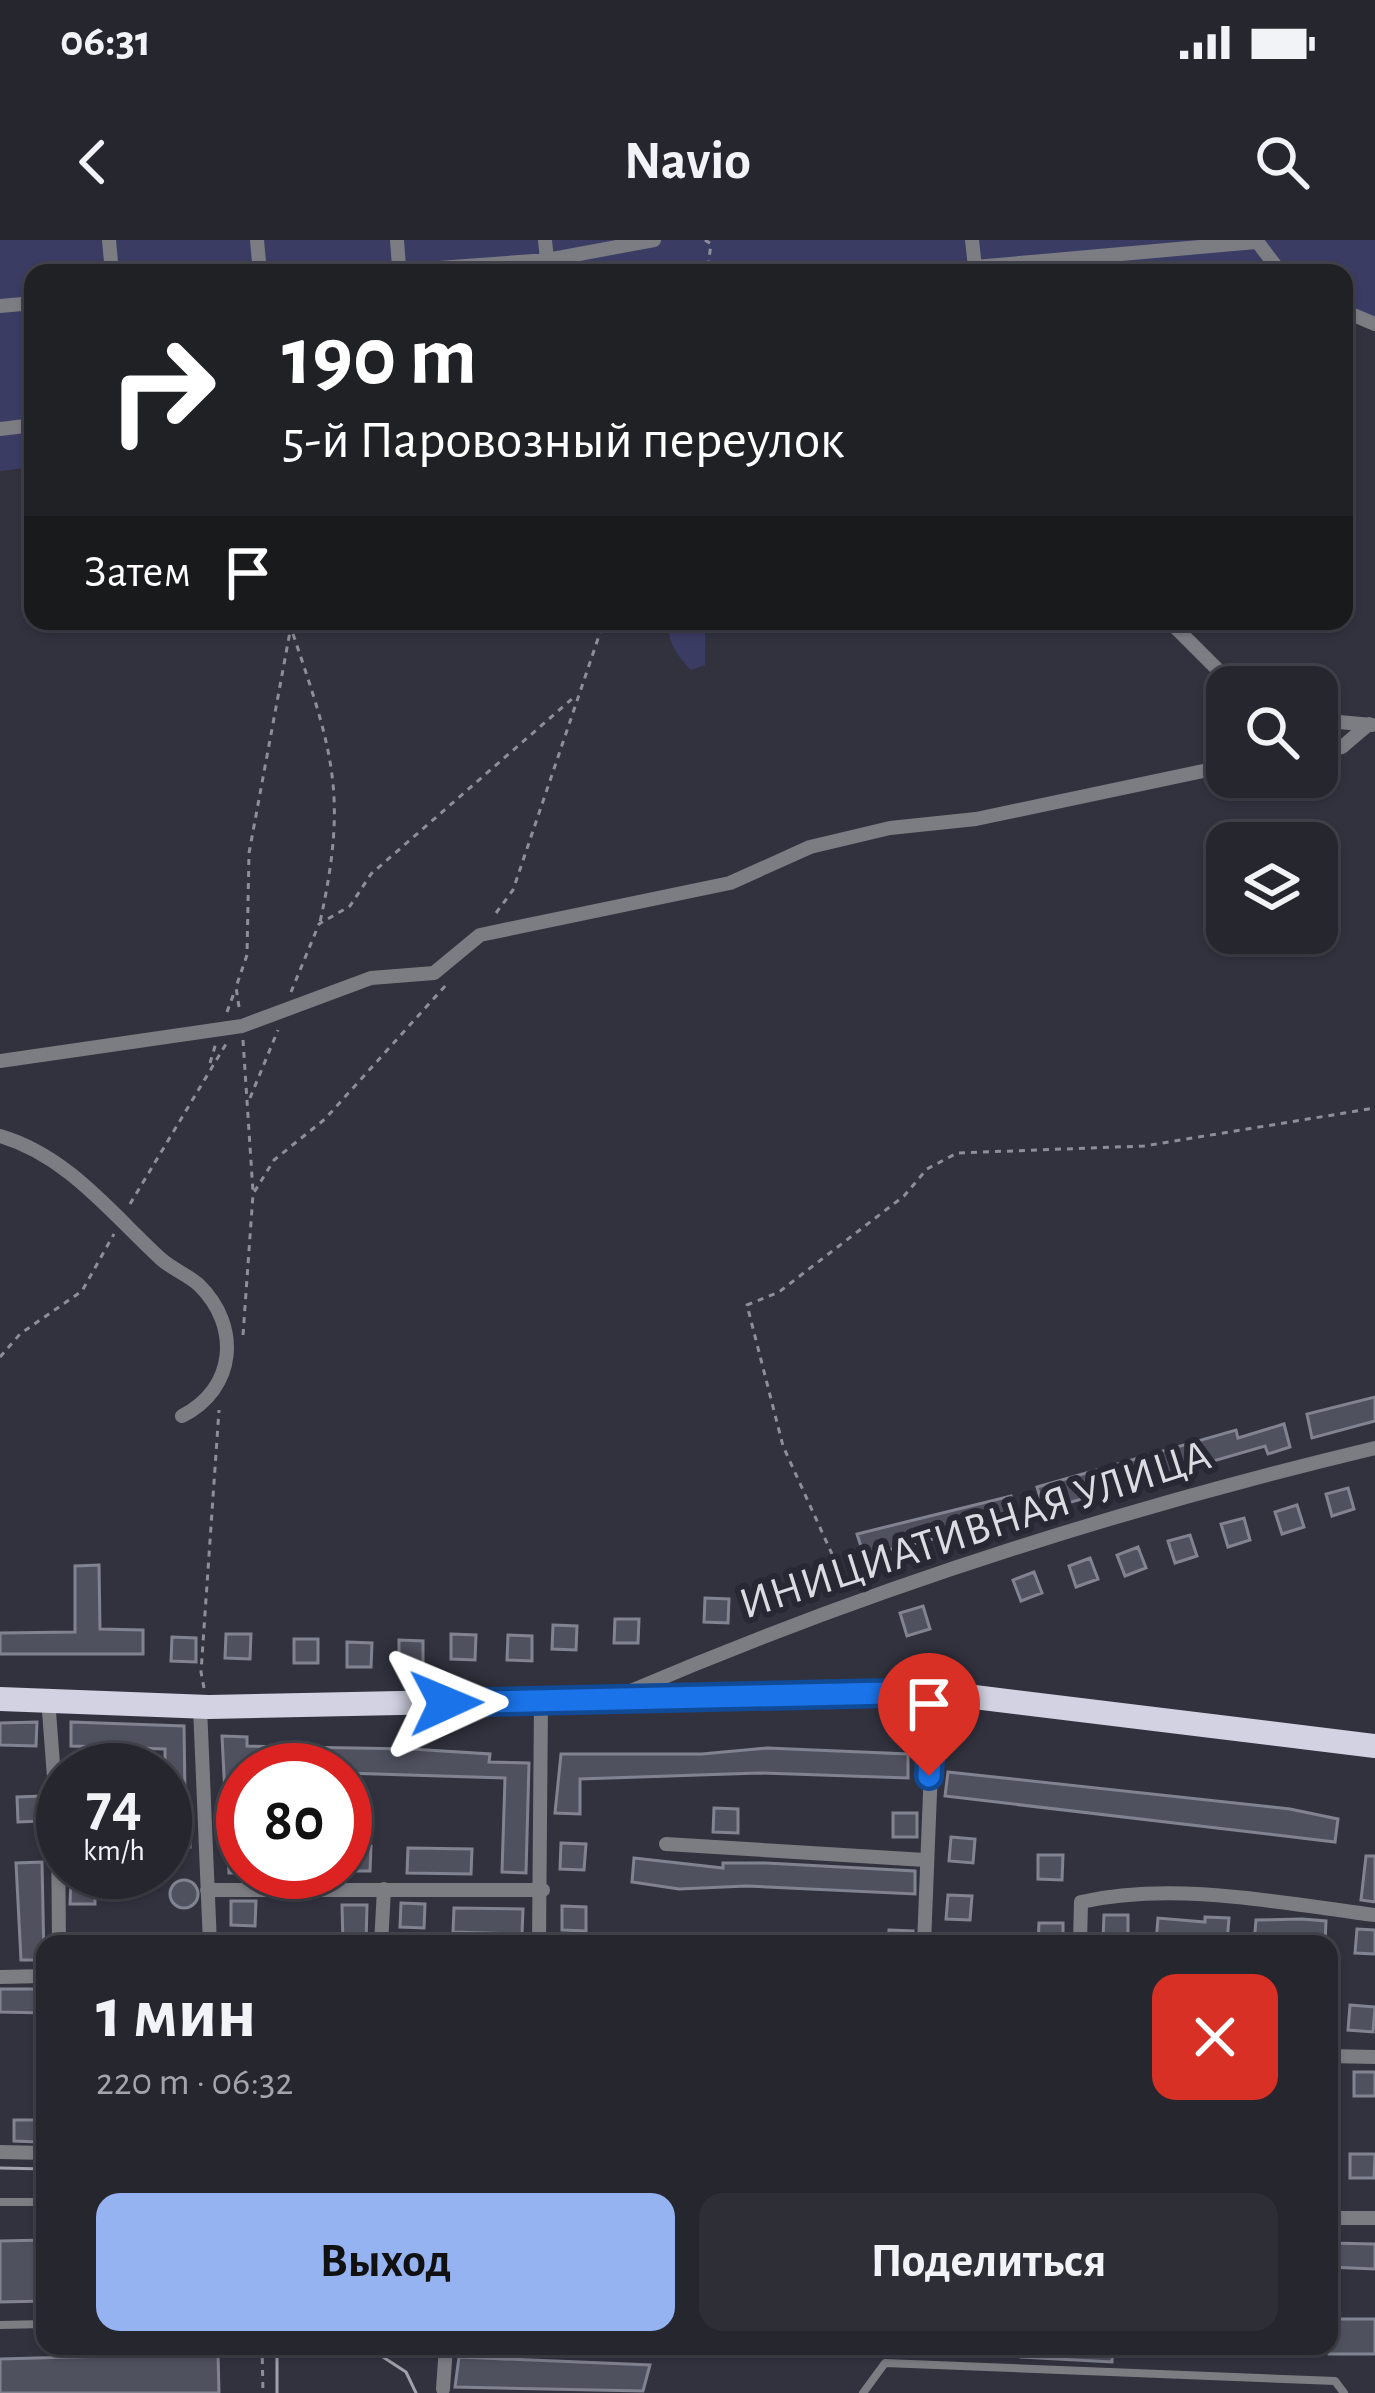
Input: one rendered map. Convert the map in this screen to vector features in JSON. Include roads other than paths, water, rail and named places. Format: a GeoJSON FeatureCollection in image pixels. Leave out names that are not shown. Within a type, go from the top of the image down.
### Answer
{"type":"FeatureCollection","features":[{"type":"Feature","properties":{"kind":"highway"},"geometry":{"type":"LineString","coordinates":[[0,1700],[48,1698],[204,1707],[934,1692],[1375,1745]]}},
{"type":"Feature","properties":{"kind":"street"},"geometry":{"type":"LineString","coordinates":[[545,240],[547,260]]}},
{"type":"Feature","properties":{"kind":"street"},"geometry":{"type":"LineString","coordinates":[[462,264],[547,260],[654,240]]}},
{"type":"Feature","properties":{"kind":"street"},"geometry":{"type":"LineString","coordinates":[[1007,264],[1256,241]]}},
{"type":"Feature","properties":{"kind":"street"},"geometry":{"type":"LineString","coordinates":[[1178,630],[1214,666]]}},
{"type":"Feature","properties":{"kind":"street"},"geometry":{"type":"LineString","coordinates":[[1338,721],[1372,725]]}},
{"type":"Feature","properties":{"kind":"street"},"geometry":{"type":"LineString","coordinates":[[1338,748],[1372,725]]}},
{"type":"Feature","properties":{"kind":"street"},"geometry":{"type":"LineString","coordinates":[[0,1061],[242,1026],[280,1006],[371,978],[434,973],[480,935],[730,884],[810,847],[890,828],[976,819],[1206,770]]}},
{"type":"Feature","properties":{"kind":"street"},"geometry":{"type":"LineString","coordinates":[[0,1136],[62,1167],[122,1216],[162,1260],[200,1286],[224,1322],[230,1347],[225,1370],[216,1389],[182,1416]]}},
{"type":"Feature","properties":{"kind":"street","name":"ИНИЦИАТИВНАЯ УЛИЦА"},"geometry":{"type":"LineString","coordinates":[[605,1702],[784,1625],[1232,1483],[1375,1448]]}},
{"type":"Feature","properties":{"kind":"street"},"geometry":{"type":"LineString","coordinates":[[924,1935],[934,1692]]}},
{"type":"Feature","properties":{"kind":"street"},"geometry":{"type":"LineString","coordinates":[[48,1698],[58,1830],[59,1935]]}},
{"type":"Feature","properties":{"kind":"street"},"geometry":{"type":"LineString","coordinates":[[540,1935],[541,1701]]}},
{"type":"Feature","properties":{"kind":"street"},"geometry":{"type":"LineString","coordinates":[[204,1707],[210,1935]]}},
{"type":"Feature","properties":{"kind":"street"},"geometry":{"type":"LineString","coordinates":[[666,1844],[925,1860]]}},
{"type":"Feature","properties":{"kind":"street"},"geometry":{"type":"LineString","coordinates":[[381,1935],[384,1889]]}},
{"type":"Feature","properties":{"kind":"street"},"geometry":{"type":"LineString","coordinates":[[208,1890],[543,1890]]}},
{"type":"Feature","properties":{"kind":"street"},"geometry":{"type":"LineString","coordinates":[[1080,1935],[1081,1901],[1115,1894],[1257,1900],[1375,1916]]}},
{"type":"Feature","properties":{"kind":"street"},"geometry":{"type":"LineString","coordinates":[[0,1977],[36,1976]]}},
{"type":"Feature","properties":{"kind":"street"},"geometry":{"type":"LineString","coordinates":[[1338,2056],[1375,2057]]}},
{"type":"Feature","properties":{"kind":"street"},"geometry":{"type":"LineString","coordinates":[[0,2152],[36,2152]]}},
{"type":"Feature","properties":{"kind":"street"},"geometry":{"type":"LineString","coordinates":[[1338,2218],[1375,2218]]}},
{"type":"Feature","properties":{"kind":"street"},"geometry":{"type":"LineString","coordinates":[[443,2389],[445,2355]]}},
{"type":"Feature","properties":{"kind":"lane"},"geometry":{"type":"LineString","coordinates":[[0,2202],[36,2202]]}},
{"type":"Feature","properties":{"kind":"lane"},"geometry":{"type":"LineString","coordinates":[[0,2325],[36,2324]]}},
{"type":"Feature","properties":{"kind":"lane"},"geometry":{"type":"LineString","coordinates":[[862,2393],[885,2363],[1335,2381],[1344,2393]]}},
{"type":"Feature","properties":{"kind":"tram line"},"geometry":{"type":"LineString","coordinates":[[0,2168],[36,2169]]}},
{"type":"Feature","properties":{"kind":"tram line"},"geometry":{"type":"LineString","coordinates":[[277,2355],[277,2393]]}},
{"type":"Feature","properties":{"kind":"tram line"},"geometry":{"type":"LineString","coordinates":[[380,2355],[406,2372],[416,2393]]}}]}
